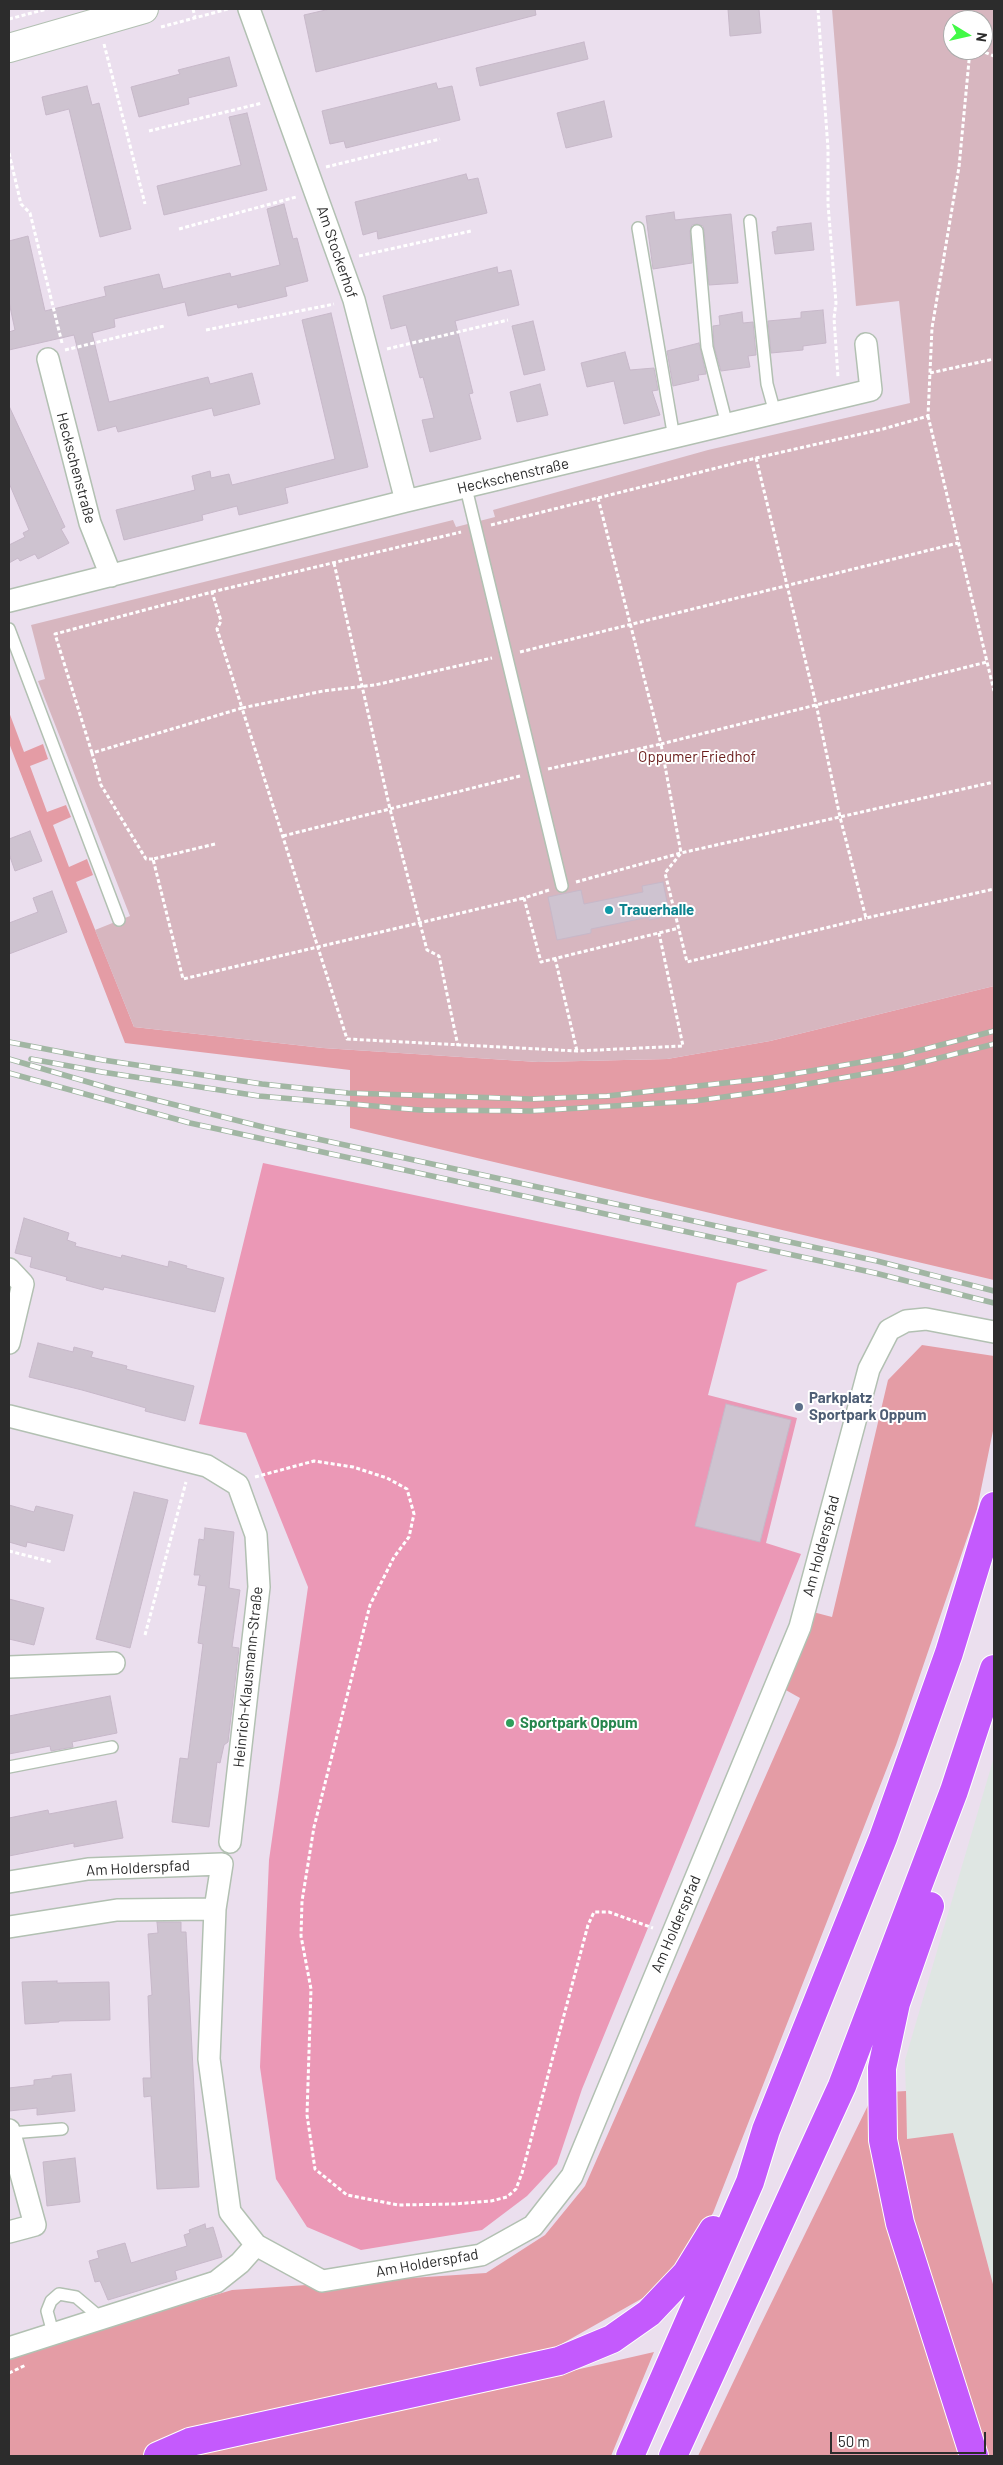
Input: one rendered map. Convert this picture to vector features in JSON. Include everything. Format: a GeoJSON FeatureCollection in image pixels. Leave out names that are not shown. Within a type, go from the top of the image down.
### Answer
{"type":"FeatureCollection","features":[{"type":"Feature","properties":{"kind":"highway"},"geometry":{"type":"LineString","coordinates":[[630,2456],[750,2182],[766,2130],[883,1838],[949,1653],[994,1506]]}},
{"type":"Feature","properties":{"kind":"highway"},"geometry":{"type":"LineString","coordinates":[[673,2456],[842,2086],[954,1791],[994,1669]]}},
{"type":"Feature","properties":{"kind":"highway"},"geometry":{"type":"LineString","coordinates":[[954,1791],[956,1832],[896,2003],[884,2059],[882,2140],[900,2223],[974,2456]]}},
{"type":"Feature","properties":{"kind":"highway"},"geometry":{"type":"LineString","coordinates":[[158,2456],[190,2442],[559,2361],[612,2340],[649,2313],[686,2274],[712,2232],[766,2130]]}},
{"type":"Feature","properties":{"kind":"main road"},"geometry":{"type":"LineString","coordinates":[[9,48],[144,9]]}},
{"type":"Feature","properties":{"kind":"street","name":"Am Stockerhof"},"geometry":{"type":"LineString","coordinates":[[249,9],[354,300],[406,502]]}},
{"type":"Feature","properties":{"kind":"street","name":"Heckschenstraße"},"geometry":{"type":"LineString","coordinates":[[10,598],[111,576],[406,502],[871,390],[866,344]]}},
{"type":"Feature","properties":{"kind":"street","name":"Heckschenstraße"},"geometry":{"type":"LineString","coordinates":[[48,359],[83,500],[99,548],[111,576]]}},
{"type":"Feature","properties":{"kind":"street"},"geometry":{"type":"LineString","coordinates":[[9,1269],[23,1284],[9,1343]]}},
{"type":"Feature","properties":{"kind":"street","name":"Am Holderspfad"},"geometry":{"type":"LineString","coordinates":[[9,1882],[88,1869],[222,1864],[216,1909],[209,2059],[230,2212],[256,2244],[322,2281],[481,2255],[533,2226],[572,2176],[800,1627],[869,1369],[889,1330],[906,1322],[926,1320],[994,1332]]}},
{"type":"Feature","properties":{"kind":"street"},"geometry":{"type":"LineString","coordinates":[[9,1416],[207,1466],[238,1485]]}},
{"type":"Feature","properties":{"kind":"street","name":"Heinrich-Klausmann-Straße"},"geometry":{"type":"LineString","coordinates":[[230,1842],[259,1587],[256,1535],[238,1485]]}},
{"type":"Feature","properties":{"kind":"street"},"geometry":{"type":"LineString","coordinates":[[9,1667],[114,1663]]}},
{"type":"Feature","properties":{"kind":"street"},"geometry":{"type":"LineString","coordinates":[[9,1927],[117,1910],[216,1909]]}},
{"type":"Feature","properties":{"kind":"street"},"geometry":{"type":"LineString","coordinates":[[9,2131],[35,2224],[9,2232]]}},
{"type":"Feature","properties":{"kind":"street"},"geometry":{"type":"LineString","coordinates":[[9,2348],[43,2338],[53,2332],[102,2319],[216,2282],[240,2264],[256,2244]]}},
{"type":"Feature","properties":{"kind":"lane"},"geometry":{"type":"LineString","coordinates":[[750,221],[767,384],[775,413]]}},
{"type":"Feature","properties":{"kind":"lane"},"geometry":{"type":"LineString","coordinates":[[638,228],[674,438]]}},
{"type":"Feature","properties":{"kind":"lane"},"geometry":{"type":"LineString","coordinates":[[697,231],[707,347],[727,425]]}},
{"type":"Feature","properties":{"kind":"lane"},"geometry":{"type":"LineString","coordinates":[[466,488],[562,886]]}},
{"type":"Feature","properties":{"kind":"lane"},"geometry":{"type":"LineString","coordinates":[[9,629],[119,920]]}},
{"type":"Feature","properties":{"kind":"lane"},"geometry":{"type":"LineString","coordinates":[[9,1767],[112,1747]]}},
{"type":"Feature","properties":{"kind":"lane"},"geometry":{"type":"LineString","coordinates":[[9,2131],[62,2129]]}},
{"type":"Feature","properties":{"kind":"lane"},"geometry":{"type":"LineString","coordinates":[[53,2332],[47,2311],[51,2301],[59,2294],[76,2297],[102,2319]]}},
{"type":"Feature","properties":{"kind":"path"},"geometry":{"type":"LineString","coordinates":[[9,19],[47,9]]}},
{"type":"Feature","properties":{"kind":"path"},"geometry":{"type":"LineString","coordinates":[[193,9],[195,17]]}},
{"type":"Feature","properties":{"kind":"path"},"geometry":{"type":"LineString","coordinates":[[818,9],[828,149],[828,204],[840,397]]}},
{"type":"Feature","properties":{"kind":"path"},"geometry":{"type":"LineString","coordinates":[[104,43],[145,204]]}},
{"type":"Feature","properties":{"kind":"path"},"geometry":{"type":"LineString","coordinates":[[969,60],[959,167],[932,328],[928,416],[994,691]]}},
{"type":"Feature","properties":{"kind":"path"},"geometry":{"type":"LineString","coordinates":[[150,131],[282,98]]}},
{"type":"Feature","properties":{"kind":"path"},"geometry":{"type":"LineString","coordinates":[[308,171],[440,139]]}},
{"type":"Feature","properties":{"kind":"path"},"geometry":{"type":"LineString","coordinates":[[9,153],[21,204],[30,213],[64,350],[164,326]]}},
{"type":"Feature","properties":{"kind":"path"},"geometry":{"type":"LineString","coordinates":[[179,228],[316,192]]}},
{"type":"Feature","properties":{"kind":"path"},"geometry":{"type":"LineString","coordinates":[[340,260],[471,231]]}},
{"type":"Feature","properties":{"kind":"path"},"geometry":{"type":"LineString","coordinates":[[206,330],[354,300]]}},
{"type":"Feature","properties":{"kind":"path"},"geometry":{"type":"LineString","coordinates":[[368,353],[508,320]]}},
{"type":"Feature","properties":{"kind":"path"},"geometry":{"type":"LineString","coordinates":[[930,373],[994,359]]}},
{"type":"Feature","properties":{"kind":"path"},"geometry":{"type":"LineString","coordinates":[[215,844],[146,859],[100,785],[55,634],[212,592],[756,458],[883,430],[928,416]]}},
{"type":"Feature","properties":{"kind":"path"},"geometry":{"type":"LineString","coordinates":[[756,458],[816,704],[840,817],[866,918]]}},
{"type":"Feature","properties":{"kind":"path"},"geometry":{"type":"LineString","coordinates":[[598,498],[661,744],[680,853],[665,873],[688,962],[994,889]]}},
{"type":"Feature","properties":{"kind":"path"},"geometry":{"type":"LineString","coordinates":[[92,753],[242,708],[323,690],[400,680],[631,625],[958,543]]}},
{"type":"Feature","properties":{"kind":"path"},"geometry":{"type":"LineString","coordinates":[[334,563],[364,686],[390,809],[427,950],[439,956],[458,1046]]}},
{"type":"Feature","properties":{"kind":"path"},"geometry":{"type":"LineString","coordinates":[[212,592],[221,621],[217,629],[347,1039],[577,1051],[683,1046],[659,933]]}},
{"type":"Feature","properties":{"kind":"path"},"geometry":{"type":"LineString","coordinates":[[283,836],[535,772],[661,744],[987,662]]}},
{"type":"Feature","properties":{"kind":"path"},"geometry":{"type":"LineString","coordinates":[[153,859],[183,979],[524,898],[680,853],[994,782]]}},
{"type":"Feature","properties":{"kind":"path"},"geometry":{"type":"LineString","coordinates":[[524,898],[541,962],[679,928]]}},
{"type":"Feature","properties":{"kind":"path"},"geometry":{"type":"LineString","coordinates":[[555,958],[577,1051]]}},
{"type":"Feature","properties":{"kind":"path"},"geometry":{"type":"LineString","coordinates":[[238,1485],[263,1473],[314,1461],[353,1467],[387,1478],[407,1489],[414,1514],[409,1537],[394,1557],[370,1605],[314,1827],[302,1901],[301,1936],[311,1989],[307,2116],[314,2170],[347,2195],[398,2205],[454,2204],[491,2201],[507,2197],[516,2189],[522,2173],[588,1925],[594,1912],[609,1912],[671,1934]]}},
{"type":"Feature","properties":{"kind":"path"},"geometry":{"type":"LineString","coordinates":[[145,1635],[192,1462]]}},
{"type":"Feature","properties":{"kind":"path"},"geometry":{"type":"LineString","coordinates":[[9,1551],[52,1562]]}},
{"type":"Feature","properties":{"kind":"shaded area"},"geometry":{"type":"Polygon","coordinates":[[[9,712],[24,752],[43,744],[48,759],[30,766],[47,812],[66,805],[71,817],[53,825],[69,867],[87,859],[93,875],[76,882],[134,1027],[323,1048],[538,1062],[667,1059],[770,1041],[994,986],[994,1280],[350,1128],[350,1070],[125,1043],[9,743],[9,712]]]}},
{"type":"Feature","properties":{"kind":"shaded area","name":"Sportpark Oppum"},"geometry":{"type":"Polygon","coordinates":[[[263,1163],[768,1270],[737,1283],[708,1395],[797,1418],[766,1543],[801,1554],[582,2089],[557,2164],[527,2196],[482,2230],[361,2250],[307,2227],[276,2179],[260,2067],[269,1860],[308,1587],[246,1433],[199,1424],[263,1163]]]}},
{"type":"Feature","properties":{"kind":"shaded area"},"geometry":{"type":"Polygon","coordinates":[[[922,1345],[994,1356],[994,1426],[977,1509],[896,1745],[713,2213],[657,2290],[475,2393],[654,2352],[611,2456],[9,2456],[9,2356],[232,2290],[486,2273],[545,2235],[585,2186],[800,1698],[784,1689],[813,1612],[832,1617],[888,1380],[922,1345]]]}},
{"type":"Feature","properties":{"kind":"shaded area"},"geometry":{"type":"Polygon","coordinates":[[[994,1757],[994,2288],[953,2133],[907,2140],[905,2060],[994,1757]]]}},
{"type":"Feature","properties":{"kind":"shaded area"},"geometry":{"type":"Polygon","coordinates":[[[906,2091],[907,2139],[953,2133],[994,2288],[994,2456],[698,2456],[874,2093],[906,2091]]]}},
{"type":"Feature","properties":{"kind":"green space","name":"Oppumer Friedhof"},"geometry":{"type":"Polygon","coordinates":[[[832,9],[994,9],[994,986],[770,1041],[667,1059],[538,1062],[323,1048],[134,1027],[95,930],[130,916],[38,681],[45,679],[31,625],[453,520],[456,527],[495,517],[493,510],[708,450],[910,403],[899,301],[856,306],[832,9]]]}},
{"type":"Feature","properties":{"kind":"building"},"geometry":{"type":"Polygon","coordinates":[[[330,9],[535,9],[536,15],[316,72],[304,15],[330,9]]]}},
{"type":"Feature","properties":{"kind":"building"},"geometry":{"type":"Polygon","coordinates":[[[728,9],[759,9],[761,33],[730,36],[728,9]]]}},
{"type":"Feature","properties":{"kind":"building"},"geometry":{"type":"Polygon","coordinates":[[[584,42],[588,59],[480,86],[476,68],[584,42]]]}},
{"type":"Feature","properties":{"kind":"building"},"geometry":{"type":"Polygon","coordinates":[[[229,57],[237,86],[188,98],[189,104],[139,117],[131,87],[180,74],[178,70],[229,57]]]}},
{"type":"Feature","properties":{"kind":"building"},"geometry":{"type":"Polygon","coordinates":[[[436,83],[438,89],[452,86],[460,120],[346,148],[344,141],[330,144],[322,111],[436,83]]]}},
{"type":"Feature","properties":{"kind":"building"},"geometry":{"type":"Polygon","coordinates":[[[87,86],[92,105],[99,103],[131,229],[100,237],[69,109],[46,115],[42,97],[87,86]]]}},
{"type":"Feature","properties":{"kind":"building"},"geometry":{"type":"Polygon","coordinates":[[[604,101],[612,137],[566,148],[557,113],[604,101]]]}},
{"type":"Feature","properties":{"kind":"building"},"geometry":{"type":"Polygon","coordinates":[[[247,113],[267,190],[164,215],[157,186],[241,165],[229,117],[247,113]]]}},
{"type":"Feature","properties":{"kind":"building"},"geometry":{"type":"Polygon","coordinates":[[[466,174],[468,180],[478,178],[487,213],[378,239],[377,231],[363,235],[355,202],[466,174]]]}},
{"type":"Feature","properties":{"kind":"building"},"geometry":{"type":"Polygon","coordinates":[[[284,204],[293,239],[297,238],[308,281],[285,287],[287,296],[238,308],[237,304],[188,316],[185,302],[114,319],[115,327],[92,333],[109,402],[208,377],[210,384],[252,373],[260,404],[214,416],[212,408],[118,432],[116,426],[98,431],[74,335],[9,350],[9,332],[15,330],[9,302],[9,241],[28,236],[45,311],[106,296],[104,287],[159,274],[163,289],[230,273],[231,277],[280,265],[267,209],[284,204]]]}},
{"type":"Feature","properties":{"kind":"building"},"geometry":{"type":"Polygon","coordinates":[[[674,212],[675,220],[731,214],[738,283],[709,285],[704,230],[703,226],[697,224],[692,225],[690,231],[692,263],[653,269],[646,216],[674,212]]]}},
{"type":"Feature","properties":{"kind":"building"},"geometry":{"type":"Polygon","coordinates":[[[811,223],[814,250],[775,254],[772,232],[777,231],[777,227],[811,223]]]}},
{"type":"Feature","properties":{"kind":"building"},"geometry":{"type":"Polygon","coordinates":[[[497,267],[498,273],[511,270],[519,305],[455,321],[473,393],[469,394],[481,439],[430,452],[422,420],[434,418],[423,377],[420,378],[406,325],[391,329],[383,296],[497,267]]]}},
{"type":"Feature","properties":{"kind":"building"},"geometry":{"type":"Polygon","coordinates":[[[823,310],[826,343],[803,346],[803,350],[771,353],[768,321],[801,318],[801,312],[823,310]]]}},
{"type":"Feature","properties":{"kind":"building"},"geometry":{"type":"Polygon","coordinates":[[[742,312],[743,323],[753,322],[756,355],[748,356],[750,367],[721,371],[714,346],[713,326],[720,325],[719,316],[742,312]]]}},
{"type":"Feature","properties":{"kind":"building"},"geometry":{"type":"Polygon","coordinates":[[[331,313],[368,467],[285,488],[288,503],[239,515],[237,506],[202,515],[203,520],[124,540],[116,510],[195,490],[192,476],[210,471],[211,478],[229,474],[232,485],[335,459],[302,320],[331,313]]]}},
{"type":"Feature","properties":{"kind":"building"},"geometry":{"type":"Polygon","coordinates":[[[533,321],[545,370],[524,375],[512,326],[533,321]]]}},
{"type":"Feature","properties":{"kind":"building"},"geometry":{"type":"Polygon","coordinates":[[[699,343],[706,374],[698,375],[699,380],[673,386],[667,351],[699,343]]]}},
{"type":"Feature","properties":{"kind":"building"},"geometry":{"type":"Polygon","coordinates":[[[625,352],[630,370],[654,368],[658,390],[652,391],[660,415],[624,424],[614,381],[587,387],[581,363],[625,352]]]}},
{"type":"Feature","properties":{"kind":"building"},"geometry":{"type":"Polygon","coordinates":[[[540,384],[548,415],[517,422],[510,392],[540,384]]]}},
{"type":"Feature","properties":{"kind":"building"},"geometry":{"type":"Polygon","coordinates":[[[9,406],[65,527],[61,529],[69,543],[38,559],[35,554],[20,561],[18,558],[9,563],[9,545],[25,537],[23,533],[29,530],[9,483],[9,406]]]}},
{"type":"Feature","properties":{"kind":"building"},"geometry":{"type":"Polygon","coordinates":[[[30,831],[42,861],[15,871],[9,854],[9,839],[30,831]]]}},
{"type":"Feature","properties":{"kind":"building","name":"Trauerhalle"},"geometry":{"type":"Polygon","coordinates":[[[663,882],[670,916],[649,920],[649,917],[591,929],[591,933],[557,940],[548,897],[581,890],[584,904],[643,892],[642,886],[663,882]]]}},
{"type":"Feature","properties":{"kind":"building"},"geometry":{"type":"Polygon","coordinates":[[[52,891],[67,932],[9,954],[9,923],[38,912],[33,898],[52,891]]]}},
{"type":"Feature","properties":{"kind":"building"},"geometry":{"type":"Polygon","coordinates":[[[24,1218],[69,1233],[67,1240],[76,1243],[75,1246],[121,1258],[122,1255],[168,1267],[169,1261],[187,1266],[186,1268],[224,1278],[215,1312],[104,1287],[103,1290],[66,1280],[67,1277],[30,1267],[32,1257],[15,1253],[24,1218]]]}},
{"type":"Feature","properties":{"kind":"building"},"geometry":{"type":"Polygon","coordinates":[[[38,1343],[73,1352],[74,1347],[93,1352],[91,1357],[127,1366],[126,1369],[194,1386],[185,1421],[145,1411],[146,1408],[29,1377],[38,1343]]]}},
{"type":"Feature","properties":{"kind":"building"},"geometry":{"type":"Polygon","coordinates":[[[726,1404],[791,1420],[760,1542],[695,1526],[726,1404]]]}},
{"type":"Feature","properties":{"kind":"building"},"geometry":{"type":"Polygon","coordinates":[[[134,1492],[168,1500],[130,1648],[96,1639],[134,1492]]]}},
{"type":"Feature","properties":{"kind":"building"},"geometry":{"type":"Polygon","coordinates":[[[9,1505],[34,1512],[36,1506],[73,1515],[64,1551],[27,1542],[26,1547],[9,1542],[9,1505]]]}},
{"type":"Feature","properties":{"kind":"building"},"geometry":{"type":"Polygon","coordinates":[[[205,1528],[234,1532],[229,1588],[240,1590],[232,1647],[239,1648],[228,1742],[224,1745],[220,1763],[217,1762],[209,1827],[172,1822],[180,1758],[188,1759],[203,1644],[198,1643],[206,1586],[198,1585],[200,1575],[194,1575],[199,1539],[204,1540],[205,1528]]]}},
{"type":"Feature","properties":{"kind":"building"},"geometry":{"type":"Polygon","coordinates":[[[9,1599],[44,1608],[34,1645],[9,1639],[9,1599]]]}},
{"type":"Feature","properties":{"kind":"building"},"geometry":{"type":"Polygon","coordinates":[[[110,1696],[117,1733],[72,1742],[73,1747],[51,1751],[50,1746],[9,1754],[9,1716],[110,1696]]]}},
{"type":"Feature","properties":{"kind":"building"},"geometry":{"type":"Polygon","coordinates":[[[116,1801],[123,1838],[74,1847],[74,1843],[9,1856],[9,1818],[48,1810],[49,1814],[116,1801]]]}},
{"type":"Feature","properties":{"kind":"building"},"geometry":{"type":"Polygon","coordinates":[[[157,1922],[181,1922],[181,1932],[186,1932],[199,2187],[157,2189],[151,2096],[144,2097],[143,2078],[151,2078],[148,1996],[152,1995],[148,1934],[158,1933],[157,1922]]]}},
{"type":"Feature","properties":{"kind":"building"},"geometry":{"type":"Polygon","coordinates":[[[57,1981],[57,1983],[109,1982],[110,2020],[25,2024],[22,1982],[57,1981]]]}},
{"type":"Feature","properties":{"kind":"building"},"geometry":{"type":"Polygon","coordinates":[[[71,2074],[75,2111],[37,2115],[37,2108],[9,2111],[9,2088],[34,2085],[34,2080],[71,2074]]]}},
{"type":"Feature","properties":{"kind":"building"},"geometry":{"type":"Polygon","coordinates":[[[75,2158],[80,2202],[47,2206],[43,2162],[75,2158]]]}},
{"type":"Feature","properties":{"kind":"building"},"geometry":{"type":"Polygon","coordinates":[[[205,2224],[206,2229],[213,2227],[222,2257],[175,2271],[177,2279],[108,2300],[100,2281],[95,2282],[89,2261],[99,2258],[97,2251],[125,2243],[131,2263],[187,2246],[184,2235],[190,2233],[189,2230],[205,2224]]]}},
{"type":"Feature","properties":{"kind":"railway"},"geometry":{"type":"LineString","coordinates":[[9,1042],[103,1060],[262,1084],[348,1093],[531,1099],[607,1096],[770,1078],[902,1055],[994,1031]]}},
{"type":"Feature","properties":{"kind":"railway"},"geometry":{"type":"LineString","coordinates":[[31,1059],[259,1096],[420,1110],[531,1111],[695,1101],[773,1090],[904,1067],[994,1044]]}},
{"type":"Feature","properties":{"kind":"railway"},"geometry":{"type":"LineString","coordinates":[[9,1059],[112,1089],[267,1128],[877,1261],[994,1291]]}},
{"type":"Feature","properties":{"kind":"railway"},"geometry":{"type":"LineString","coordinates":[[9,1073],[190,1123],[875,1273],[994,1303]]}},
{"type":"Feature","properties":{"kind":"place","name":"Trauerhalle"},"geometry":{"type":"Point","coordinates":[609,910]}},
{"type":"Feature","properties":{"kind":"place","name":"Parkplatz Sportpark Oppum"},"geometry":{"type":"Point","coordinates":[799,1407]}},
{"type":"Feature","properties":{"kind":"place","name":"Sportpark Oppum"},"geometry":{"type":"Point","coordinates":[510,1723]}}]}
